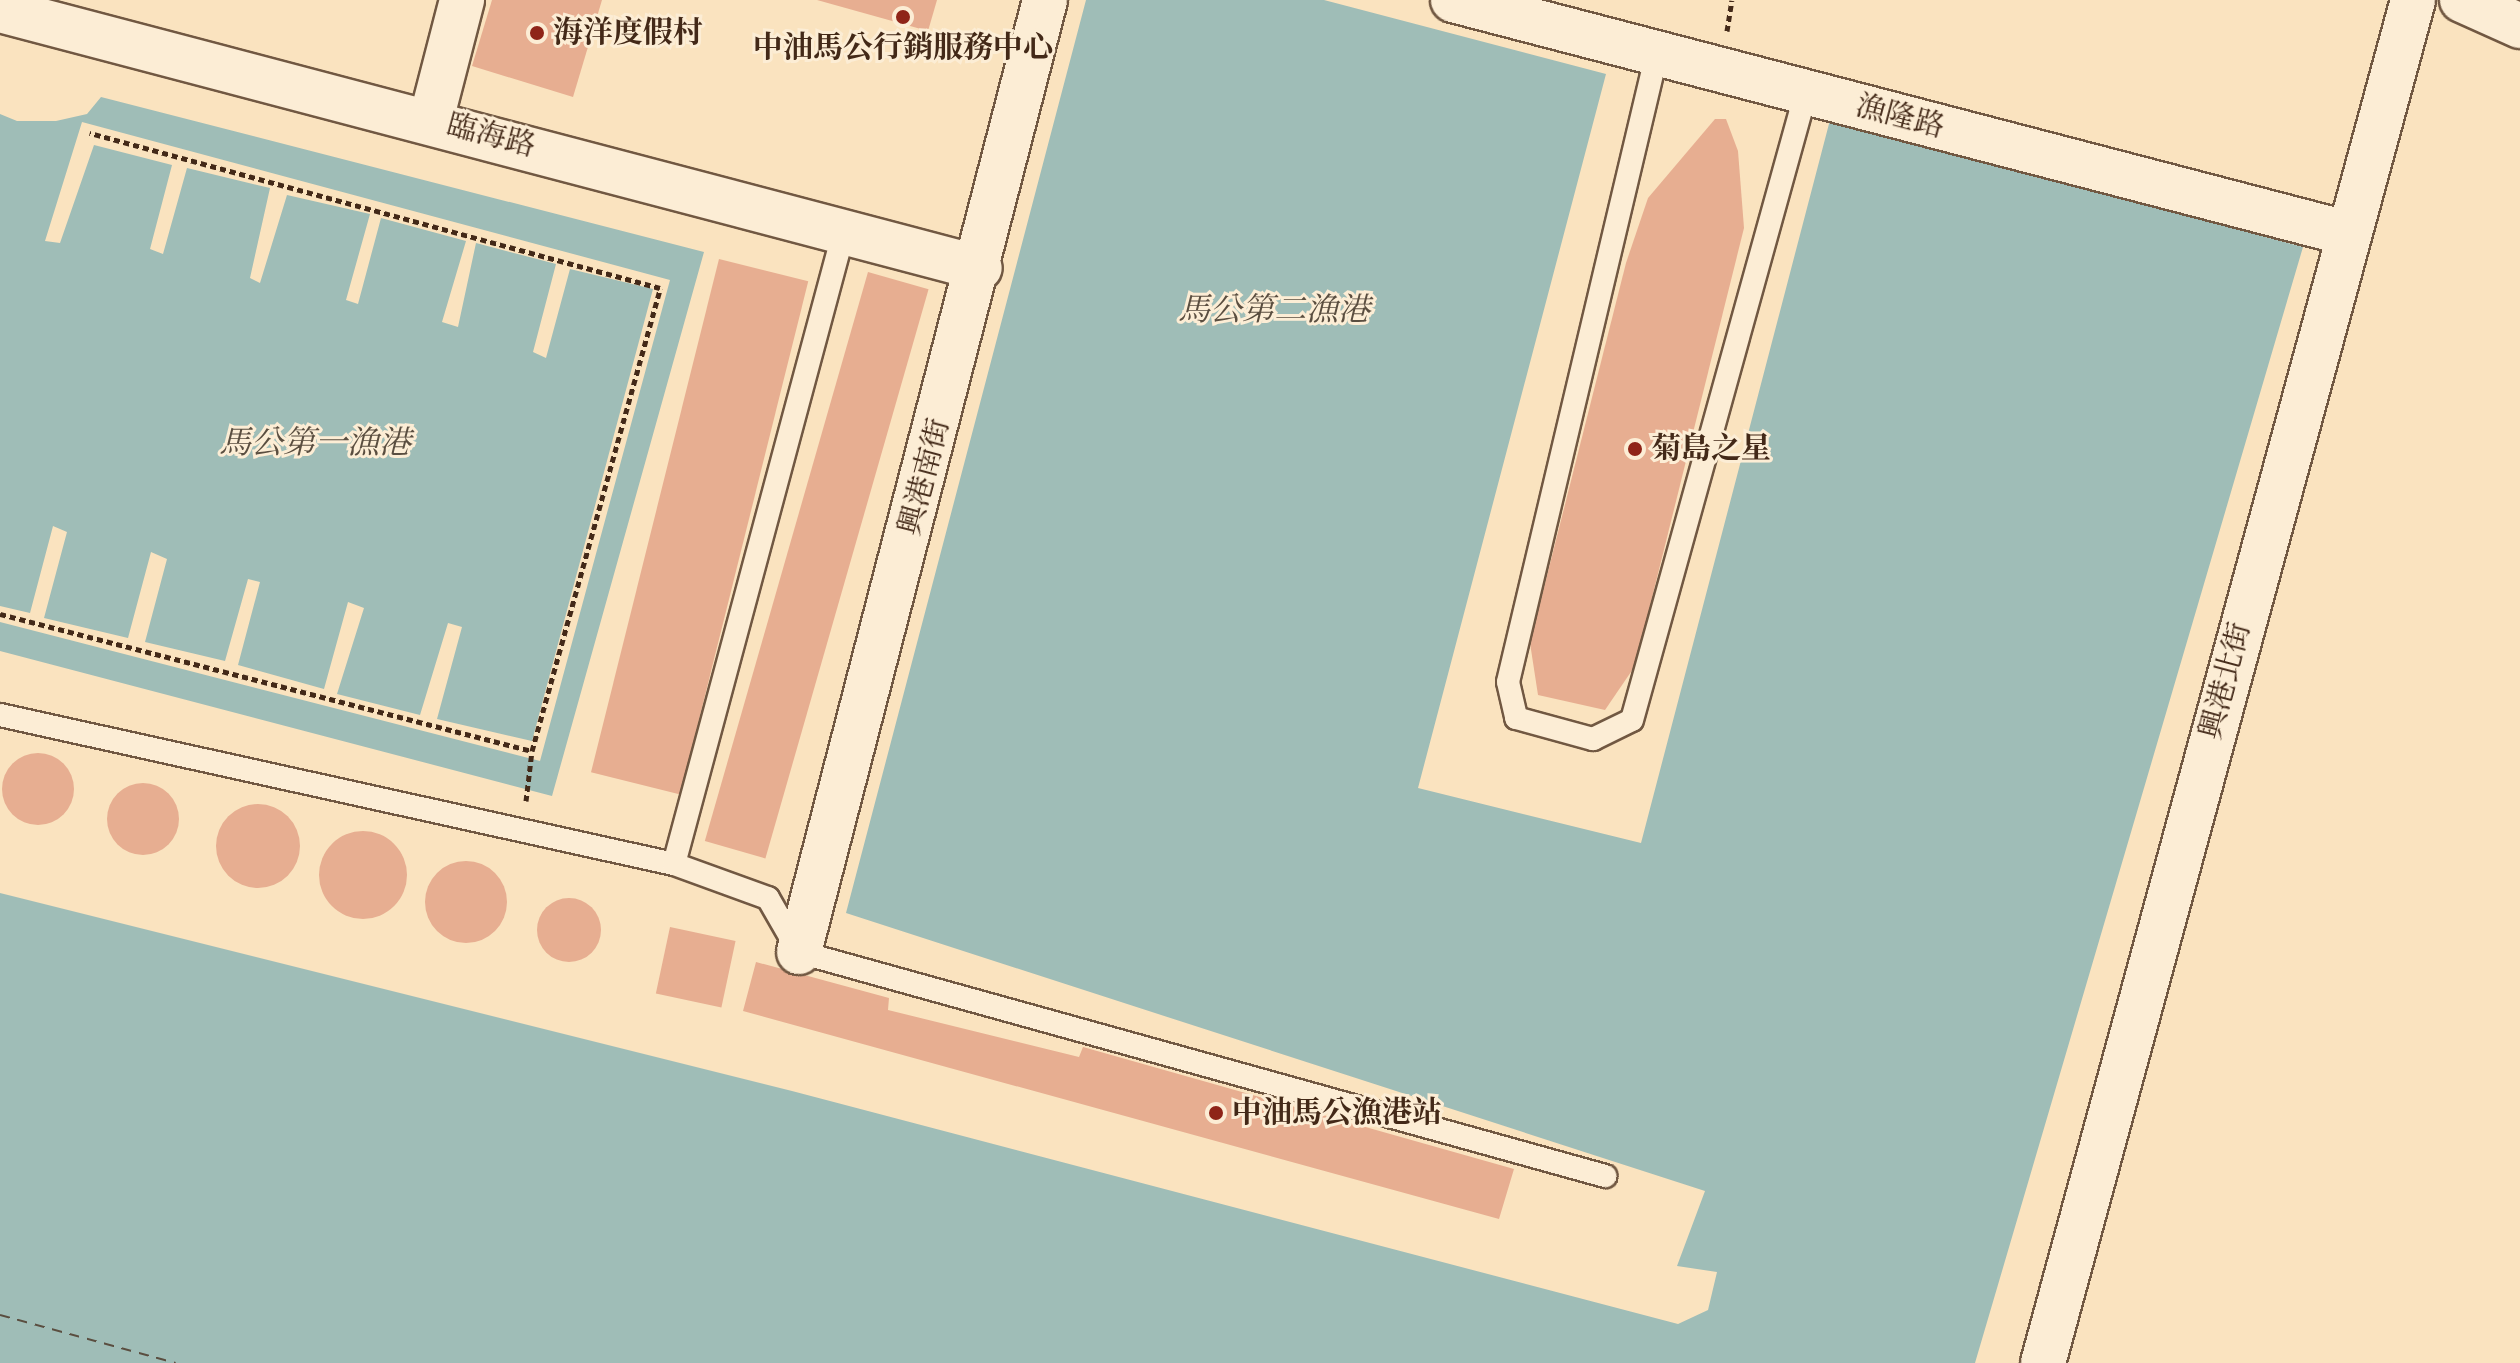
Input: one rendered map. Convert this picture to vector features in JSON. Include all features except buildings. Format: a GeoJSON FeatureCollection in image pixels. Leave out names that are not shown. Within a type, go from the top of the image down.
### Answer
{"type":"FeatureCollection","features":[{"type":"Feature","properties":{"kind":"street"},"geometry":{"type":"LineString","coordinates":[[431,120],[462,0]]}},
{"type":"Feature","properties":{"kind":"street","name":"興港南街"},"geometry":{"type":"LineString","coordinates":[[799,952],[980,268],[1045,0]]}},
{"type":"Feature","properties":{"kind":"street","name":"漁隆路"},"geometry":{"type":"LineString","coordinates":[[1453,0],[2346,233]]}},
{"type":"Feature","properties":{"kind":"street","name":"興港北街"},"geometry":{"type":"LineString","coordinates":[[2043,1363],[2346,233],[2413,0]]}},
{"type":"Feature","properties":{"kind":"street"},"geometry":{"type":"LineString","coordinates":[[2462,0],[2520,26]]}},
{"type":"Feature","properties":{"kind":"street","name":"臨海路"},"geometry":{"type":"LineString","coordinates":[[0,10],[52,11],[431,120],[980,268]]}},
{"type":"Feature","properties":{"kind":"lane"},"geometry":{"type":"LineString","coordinates":[[1657,53],[1508,682],[1516,718],[1593,739],[1632,720],[1806,92]]}},
{"type":"Feature","properties":{"kind":"lane"},"geometry":{"type":"LineString","coordinates":[[674,864],[844,231]]}},
{"type":"Feature","properties":{"kind":"lane"},"geometry":{"type":"LineString","coordinates":[[0,715],[674,864],[768,898],[799,952],[1605,1176]]}},
{"type":"Feature","properties":{"kind":"path"},"geometry":{"type":"LineString","coordinates":[[90,133],[660,288],[532,753],[525,809]]}},
{"type":"Feature","properties":{"kind":"path"},"geometry":{"type":"LineString","coordinates":[[0,614],[532,753]]}},
{"type":"Feature","properties":{"kind":"water","name":"馬公第二漁港"},"geometry":{"type":"Polygon","coordinates":[[[1086,0],[1324,0],[1606,74],[1418,788],[1641,843],[1830,120],[2303,247],[1975,1363],[0,1363],[0,893],[792,1091],[1678,1324],[1708,1310],[1717,1272],[1677,1266],[1705,1191],[846,913],[1086,0]]]}},
{"type":"Feature","properties":{"kind":"water","name":"馬公第一漁港"},"geometry":{"type":"Polygon","coordinates":[[[101,97],[704,252],[552,796],[0,651],[0,114],[17,121],[56,121],[87,114],[101,97]]]}},
{"type":"Feature","properties":{"kind":"pier"},"geometry":{"type":"Polygon","coordinates":[[[82,122],[670,280],[540,761],[0,622],[0,606],[30,613],[53,526],[67,532],[44,618],[128,638],[151,552],[167,559],[145,642],[225,661],[248,579],[260,582],[238,665],[324,689],[348,602],[364,608],[337,694],[420,715],[448,623],[462,627],[437,719],[532,741],[653,289],[570,269],[546,358],[533,352],[556,264],[476,243],[458,327],[442,322],[466,241],[381,218],[358,304],[346,300],[370,214],[287,195],[260,283],[250,278],[270,188],[187,168],[163,254],[150,249],[172,165],[94,145],[60,243],[45,241],[82,122]]]}},
{"type":"Feature","properties":{"kind":"ferry route"},"geometry":{"type":"LineString","coordinates":[[0,1315],[176,1363]]}},
{"type":"Feature","properties":{"kind":"place","name":"中油馬公行銷服務中心"},"geometry":{"type":"Point","coordinates":[903,17]}},
{"type":"Feature","properties":{"kind":"place","name":"海洋度假村"},"geometry":{"type":"Point","coordinates":[537,33]}},
{"type":"Feature","properties":{"kind":"place","name":"菊島之星"},"geometry":{"type":"Point","coordinates":[1635,449]}},
{"type":"Feature","properties":{"kind":"place","name":"中油馬公漁港站"},"geometry":{"type":"Point","coordinates":[1216,1113]}}]}
